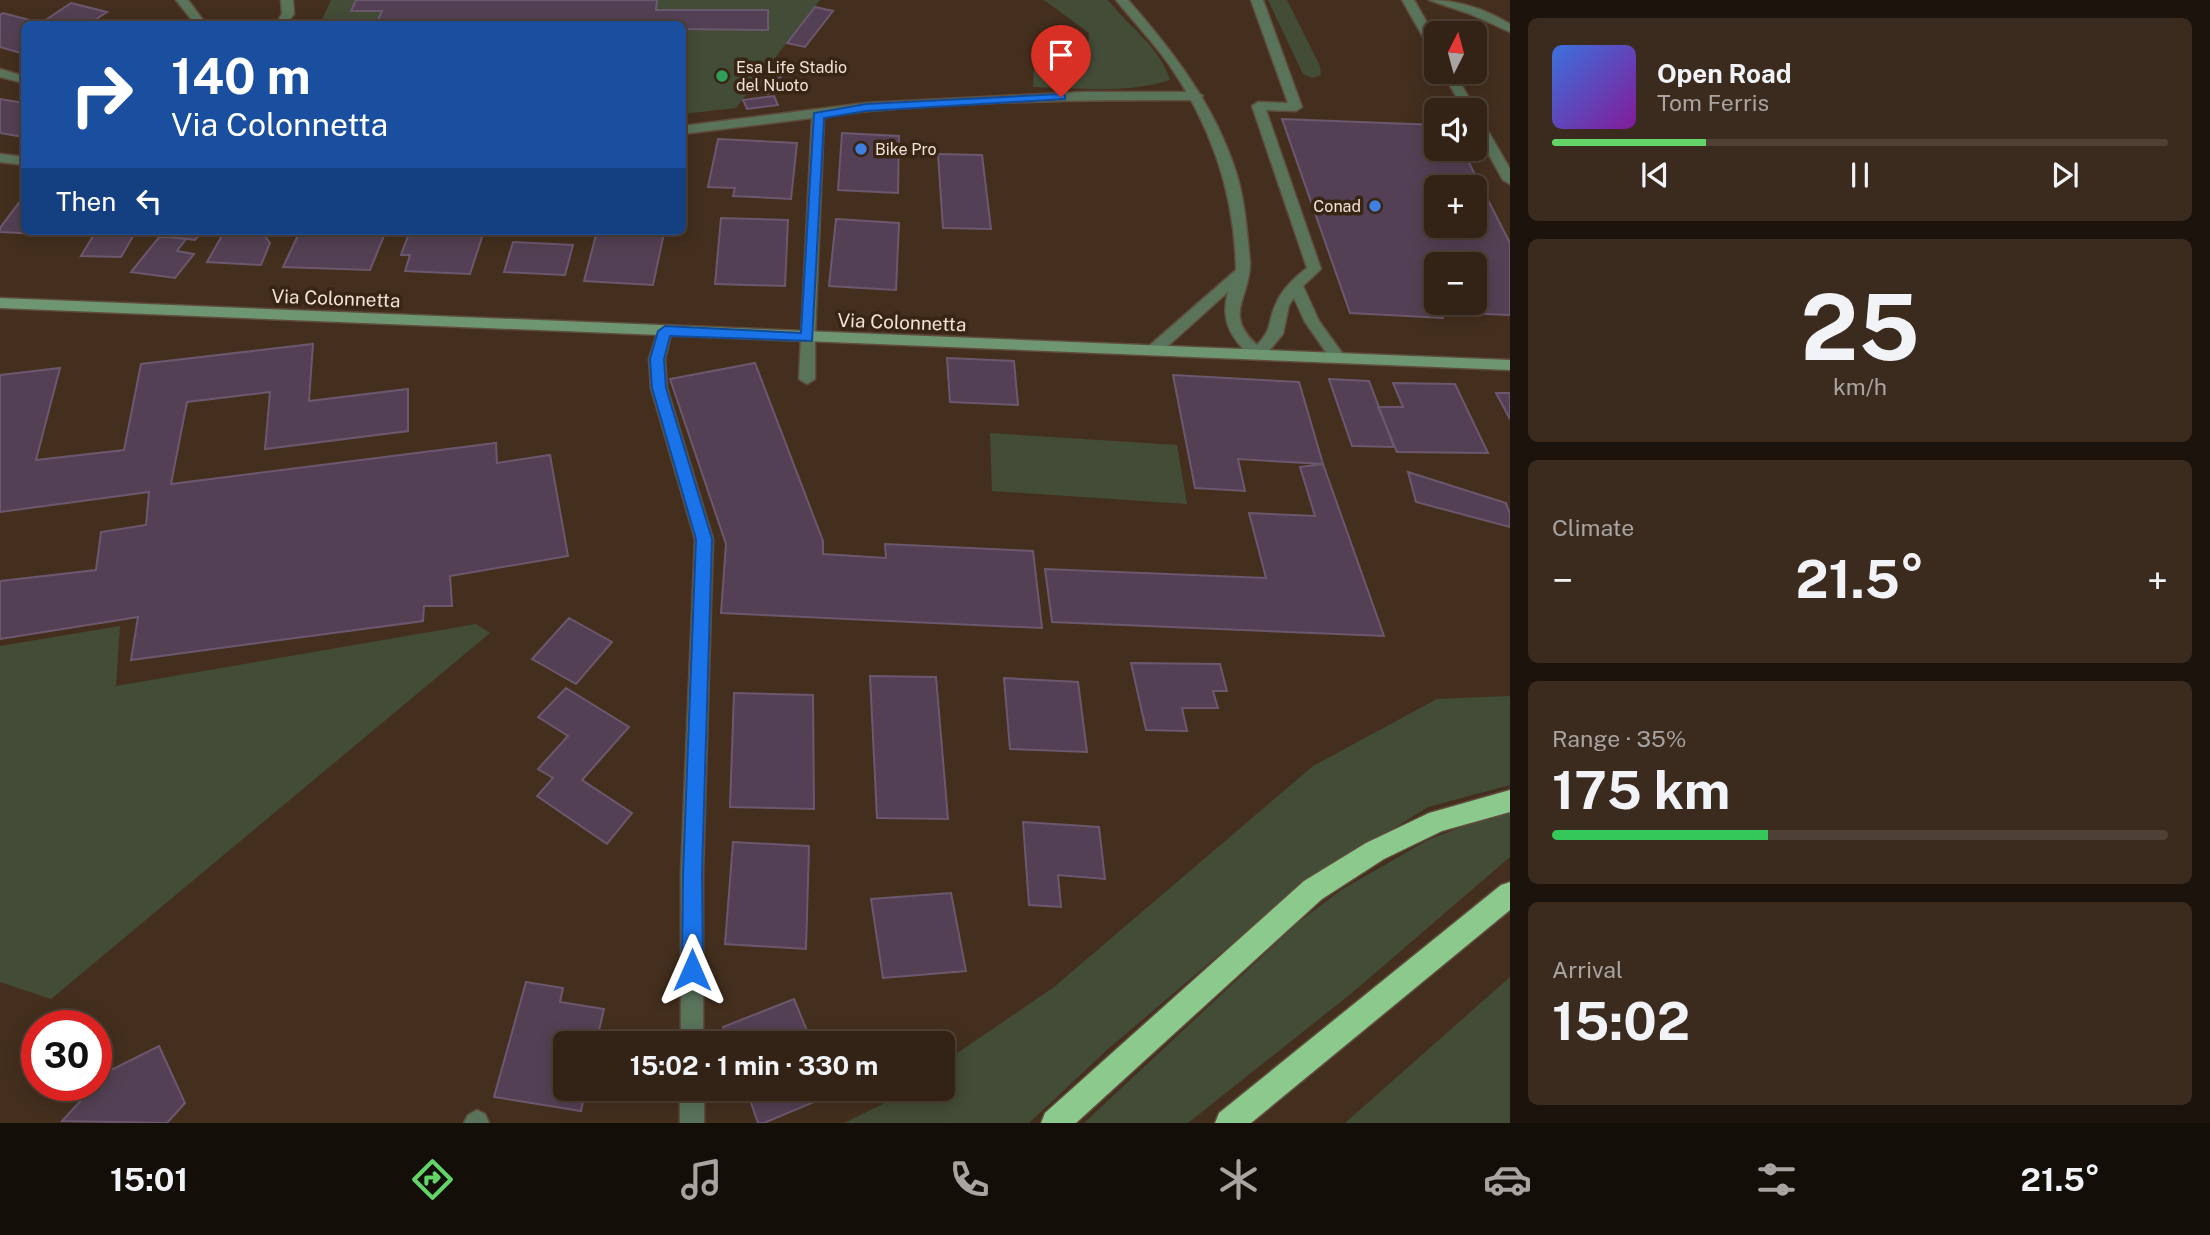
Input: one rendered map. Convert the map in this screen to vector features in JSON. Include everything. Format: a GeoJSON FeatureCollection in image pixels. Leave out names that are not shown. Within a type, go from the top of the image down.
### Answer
{"type":"FeatureCollection","features":[{"type":"Feature","properties":{"kind":"highway"},"geometry":{"type":"LineString","coordinates":[[1055,1123],[1313,890],[1375,851],[1438,821],[1510,800]]}},
{"type":"Feature","properties":{"kind":"highway"},"geometry":{"type":"LineString","coordinates":[[1229,1123],[1510,894]]}},
{"type":"Feature","properties":{"kind":"main road","name":"Via Colonnetta"},"geometry":{"type":"LineString","coordinates":[[0,303],[1510,366]]}},
{"type":"Feature","properties":{"kind":"street"},"geometry":{"type":"LineString","coordinates":[[181,0],[198,21]]}},
{"type":"Feature","properties":{"kind":"street"},"geometry":{"type":"LineString","coordinates":[[283,21],[288,14],[287,0]]}},
{"type":"Feature","properties":{"kind":"street"},"geometry":{"type":"LineString","coordinates":[[1122,0],[1157,39],[1196,96],[1230,172],[1243,271],[1230,315],[1234,329],[1242,341],[1258,354],[1276,334],[1282,305],[1295,285],[1314,269],[1258,106],[1296,107],[1258,0]]}},
{"type":"Feature","properties":{"kind":"street"},"geometry":{"type":"LineString","coordinates":[[1408,0],[1424,28]]}},
{"type":"Feature","properties":{"kind":"street"},"geometry":{"type":"LineString","coordinates":[[1435,0],[1493,18],[1510,29]]}},
{"type":"Feature","properties":{"kind":"street"},"geometry":{"type":"LineString","coordinates":[[0,73],[21,79]]}},
{"type":"Feature","properties":{"kind":"street"},"geometry":{"type":"LineString","coordinates":[[686,130],[866,107],[1014,99],[1196,96]]}},
{"type":"Feature","properties":{"kind":"street"},"geometry":{"type":"LineString","coordinates":[[807,379],[818,115]]}},
{"type":"Feature","properties":{"kind":"street"},"geometry":{"type":"LineString","coordinates":[[1487,140],[1510,180]]}},
{"type":"Feature","properties":{"kind":"street"},"geometry":{"type":"LineString","coordinates":[[0,158],[21,161]]}},
{"type":"Feature","properties":{"kind":"street"},"geometry":{"type":"LineString","coordinates":[[1154,350],[1243,271]]}},
{"type":"Feature","properties":{"kind":"street"},"geometry":{"type":"LineString","coordinates":[[1295,285],[1312,322],[1337,357]]}},
{"type":"Feature","properties":{"kind":"street"},"geometry":{"type":"LineString","coordinates":[[665,331],[657,359],[659,388],[704,539],[692,873],[692,1031]]}},
{"type":"Feature","properties":{"kind":"street"},"geometry":{"type":"LineString","coordinates":[[692,1101],[692,1123]]}},
{"type":"Feature","properties":{"kind":"green space","name":"Esa Life Stadio del Nuoto"},"geometry":{"type":"Polygon","coordinates":[[[331,0],[820,0],[736,108],[686,114],[686,21],[321,21],[331,0]]]}},
{"type":"Feature","properties":{"kind":"green space"},"geometry":{"type":"Polygon","coordinates":[[[1044,0],[1108,0],[1152,47],[1166,68],[1170,80],[1120,89],[1033,87],[1035,46],[1088,46],[1089,33],[1044,0]]]}},
{"type":"Feature","properties":{"kind":"green space"},"geometry":{"type":"Polygon","coordinates":[[[1268,0],[1287,0],[1320,66],[1321,75],[1312,78],[1303,74],[1268,0]]]}},
{"type":"Feature","properties":{"kind":"green space"},"geometry":{"type":"Polygon","coordinates":[[[990,433],[1177,445],[1187,504],[992,491],[990,433]]]}},
{"type":"Feature","properties":{"kind":"green space"},"geometry":{"type":"Polygon","coordinates":[[[476,624],[490,633],[51,999],[0,982],[0,646],[120,626],[116,686],[476,624]]]}},
{"type":"Feature","properties":{"kind":"green space"},"geometry":{"type":"Polygon","coordinates":[[[1510,696],[1510,785],[1428,807],[1295,890],[1108,1049],[1029,1123],[844,1123],[888,1101],[955,1101],[955,1055],[1054,987],[1313,766],[1437,699],[1510,696]]]}},
{"type":"Feature","properties":{"kind":"green space"},"geometry":{"type":"Polygon","coordinates":[[[1510,808],[1510,857],[1353,992],[1188,1123],[1084,1123],[1299,922],[1341,890],[1428,840],[1510,808]]]}},
{"type":"Feature","properties":{"kind":"green space"},"geometry":{"type":"Polygon","coordinates":[[[1510,977],[1510,1123],[1345,1123],[1510,977]]]}},
{"type":"Feature","properties":{"kind":"building"},"geometry":{"type":"Polygon","coordinates":[[[356,0],[657,0],[656,10],[768,10],[768,30],[686,29],[686,21],[377,21],[382,11],[351,11],[356,0]]]}},
{"type":"Feature","properties":{"kind":"building"},"geometry":{"type":"Polygon","coordinates":[[[71,3],[107,12],[94,21],[44,21],[71,3]]]}},
{"type":"Feature","properties":{"kind":"building"},"geometry":{"type":"Polygon","coordinates":[[[815,7],[833,11],[805,47],[787,43],[815,7]]]}},
{"type":"Feature","properties":{"kind":"building"},"geometry":{"type":"Polygon","coordinates":[[[3,13],[33,21],[21,21],[21,53],[0,47],[0,15],[3,13]]]}},
{"type":"Feature","properties":{"kind":"building"},"geometry":{"type":"Polygon","coordinates":[[[768,72],[782,75],[768,94],[754,90],[768,72]]]}},
{"type":"Feature","properties":{"kind":"building"},"geometry":{"type":"Polygon","coordinates":[[[774,96],[778,105],[747,109],[743,100],[774,96]]]}},
{"type":"Feature","properties":{"kind":"building"},"geometry":{"type":"Polygon","coordinates":[[[0,99],[21,102],[21,136],[0,133],[0,99]]]}},
{"type":"Feature","properties":{"kind":"building","name":"Conad"},"geometry":{"type":"Polygon","coordinates":[[[1282,119],[1424,124],[1424,161],[1468,161],[1475,175],[1424,175],[1424,238],[1487,238],[1487,198],[1510,243],[1510,315],[1487,314],[1487,252],[1424,252],[1424,315],[1442,315],[1443,318],[1350,313],[1282,119]]]}},
{"type":"Feature","properties":{"kind":"building"},"geometry":{"type":"Polygon","coordinates":[[[842,133],[899,136],[898,193],[838,190],[842,133]]]}},
{"type":"Feature","properties":{"kind":"building"},"geometry":{"type":"Polygon","coordinates":[[[718,139],[797,143],[791,199],[733,196],[735,188],[708,187],[718,139]]]}},
{"type":"Feature","properties":{"kind":"building"},"geometry":{"type":"Polygon","coordinates":[[[938,154],[982,155],[991,229],[943,228],[938,154]]]}},
{"type":"Feature","properties":{"kind":"building"},"geometry":{"type":"Polygon","coordinates":[[[21,200],[21,233],[0,232],[0,228],[21,200]]]}},
{"type":"Feature","properties":{"kind":"building"},"geometry":{"type":"Polygon","coordinates":[[[721,218],[788,220],[785,286],[715,284],[721,218]]]}},
{"type":"Feature","properties":{"kind":"building"},"geometry":{"type":"Polygon","coordinates":[[[836,219],[899,223],[896,290],[829,286],[836,219]]]}},
{"type":"Feature","properties":{"kind":"building"},"geometry":{"type":"Polygon","coordinates":[[[94,235],[134,235],[121,257],[81,256],[94,235]]]}},
{"type":"Feature","properties":{"kind":"building"},"geometry":{"type":"Polygon","coordinates":[[[161,235],[199,235],[195,240],[161,235]]]}},
{"type":"Feature","properties":{"kind":"building"},"geometry":{"type":"Polygon","coordinates":[[[222,235],[264,235],[270,243],[261,265],[207,262],[222,235]]]}},
{"type":"Feature","properties":{"kind":"building"},"geometry":{"type":"Polygon","coordinates":[[[298,235],[384,235],[370,270],[283,267],[298,235]]]}},
{"type":"Feature","properties":{"kind":"building"},"geometry":{"type":"Polygon","coordinates":[[[408,235],[483,235],[470,274],[405,271],[410,255],[401,255],[408,235]]]}},
{"type":"Feature","properties":{"kind":"building"},"geometry":{"type":"Polygon","coordinates":[[[596,235],[664,235],[653,285],[584,281],[596,235]]]}},
{"type":"Feature","properties":{"kind":"building"},"geometry":{"type":"Polygon","coordinates":[[[160,236],[186,239],[177,251],[194,254],[175,278],[131,272],[160,236]]]}},
{"type":"Feature","properties":{"kind":"building"},"geometry":{"type":"Polygon","coordinates":[[[513,242],[573,245],[565,275],[504,272],[513,242]]]}},
{"type":"Feature","properties":{"kind":"building"},"geometry":{"type":"Polygon","coordinates":[[[313,344],[309,401],[408,389],[408,431],[265,449],[270,392],[187,402],[171,484],[496,443],[497,463],[550,455],[568,556],[450,576],[452,606],[424,606],[423,621],[131,660],[138,617],[0,639],[0,581],[96,570],[101,532],[146,525],[149,492],[0,512],[0,375],[60,368],[36,460],[124,450],[141,364],[313,344]]]}},
{"type":"Feature","properties":{"kind":"building"},"geometry":{"type":"Polygon","coordinates":[[[947,358],[1014,361],[1018,405],[950,402],[947,358]]]}},
{"type":"Feature","properties":{"kind":"building"},"geometry":{"type":"Polygon","coordinates":[[[755,363],[823,541],[823,554],[886,558],[885,544],[1033,551],[1042,628],[721,613],[726,544],[670,379],[755,363]]]}},
{"type":"Feature","properties":{"kind":"building"},"geometry":{"type":"Polygon","coordinates":[[[1173,375],[1299,382],[1323,464],[1238,459],[1245,491],[1195,488],[1173,375]]]}},
{"type":"Feature","properties":{"kind":"building"},"geometry":{"type":"Polygon","coordinates":[[[1329,379],[1369,381],[1394,447],[1352,446],[1329,379]]]}},
{"type":"Feature","properties":{"kind":"building"},"geometry":{"type":"Polygon","coordinates":[[[1393,383],[1455,384],[1488,453],[1397,452],[1378,407],[1403,407],[1393,383]]]}},
{"type":"Feature","properties":{"kind":"building"},"geometry":{"type":"Polygon","coordinates":[[[1496,393],[1510,393],[1510,419],[1496,393]]]}},
{"type":"Feature","properties":{"kind":"building"},"geometry":{"type":"Polygon","coordinates":[[[1323,464],[1384,636],[1052,622],[1045,569],[1266,578],[1249,513],[1315,516],[1300,467],[1323,464]]]}},
{"type":"Feature","properties":{"kind":"building"},"geometry":{"type":"Polygon","coordinates":[[[1408,472],[1506,503],[1510,514],[1510,527],[1416,502],[1408,472]]]}},
{"type":"Feature","properties":{"kind":"building"},"geometry":{"type":"Polygon","coordinates":[[[569,618],[612,642],[576,684],[532,659],[569,618]]]}},
{"type":"Feature","properties":{"kind":"building"},"geometry":{"type":"Polygon","coordinates":[[[1131,663],[1220,664],[1227,691],[1213,691],[1218,708],[1182,708],[1187,731],[1146,730],[1131,663]]]}},
{"type":"Feature","properties":{"kind":"building"},"geometry":{"type":"Polygon","coordinates":[[[870,676],[936,677],[948,819],[877,818],[870,676]]]}},
{"type":"Feature","properties":{"kind":"building"},"geometry":{"type":"Polygon","coordinates":[[[1004,678],[1078,682],[1087,752],[1010,749],[1004,678]]]}},
{"type":"Feature","properties":{"kind":"building"},"geometry":{"type":"Polygon","coordinates":[[[566,688],[629,727],[582,780],[632,813],[607,844],[537,796],[553,778],[538,769],[568,736],[538,717],[566,688]]]}},
{"type":"Feature","properties":{"kind":"building"},"geometry":{"type":"Polygon","coordinates":[[[734,693],[813,695],[814,809],[730,807],[734,693]]]}},
{"type":"Feature","properties":{"kind":"building"},"geometry":{"type":"Polygon","coordinates":[[[1023,822],[1099,827],[1105,879],[1058,875],[1061,907],[1029,905],[1023,822]]]}},
{"type":"Feature","properties":{"kind":"building"},"geometry":{"type":"Polygon","coordinates":[[[733,842],[809,846],[806,949],[725,944],[733,842]]]}},
{"type":"Feature","properties":{"kind":"building"},"geometry":{"type":"Polygon","coordinates":[[[951,893],[966,971],[883,978],[871,899],[951,893]]]}},
{"type":"Feature","properties":{"kind":"building"},"geometry":{"type":"Polygon","coordinates":[[[526,982],[563,988],[560,1002],[604,1009],[599,1031],[553,1031],[553,1101],[583,1101],[581,1111],[494,1097],[526,982]]]}},
{"type":"Feature","properties":{"kind":"building"},"geometry":{"type":"Polygon","coordinates":[[[794,999],[807,1031],[724,1031],[723,1027],[794,999]]]}},
{"type":"Feature","properties":{"kind":"building"},"geometry":{"type":"Polygon","coordinates":[[[159,1046],[185,1103],[167,1123],[62,1121],[80,1101],[112,1101],[112,1070],[159,1046]]]}},
{"type":"Feature","properties":{"kind":"building"},"geometry":{"type":"Polygon","coordinates":[[[750,1101],[816,1101],[764,1123],[758,1123],[750,1101]]]}},
{"type":"Feature","properties":{"kind":"place","name":"Esa Life Stadio del Nuoto"},"geometry":{"type":"Point","coordinates":[722,76]}},
{"type":"Feature","properties":{"kind":"place","name":"Bike Pro"},"geometry":{"type":"Point","coordinates":[861,149]}},
{"type":"Feature","properties":{"kind":"place","name":"Conad"},"geometry":{"type":"Point","coordinates":[1375,206]}},
{"type":"Feature","properties":{"kind":"route"},"geometry":{"type":"LineString","coordinates":[[692,970],[692,873],[704,539],[659,388],[657,359],[665,331],[808,338],[818,115],[866,107],[1061,97]]}}]}
